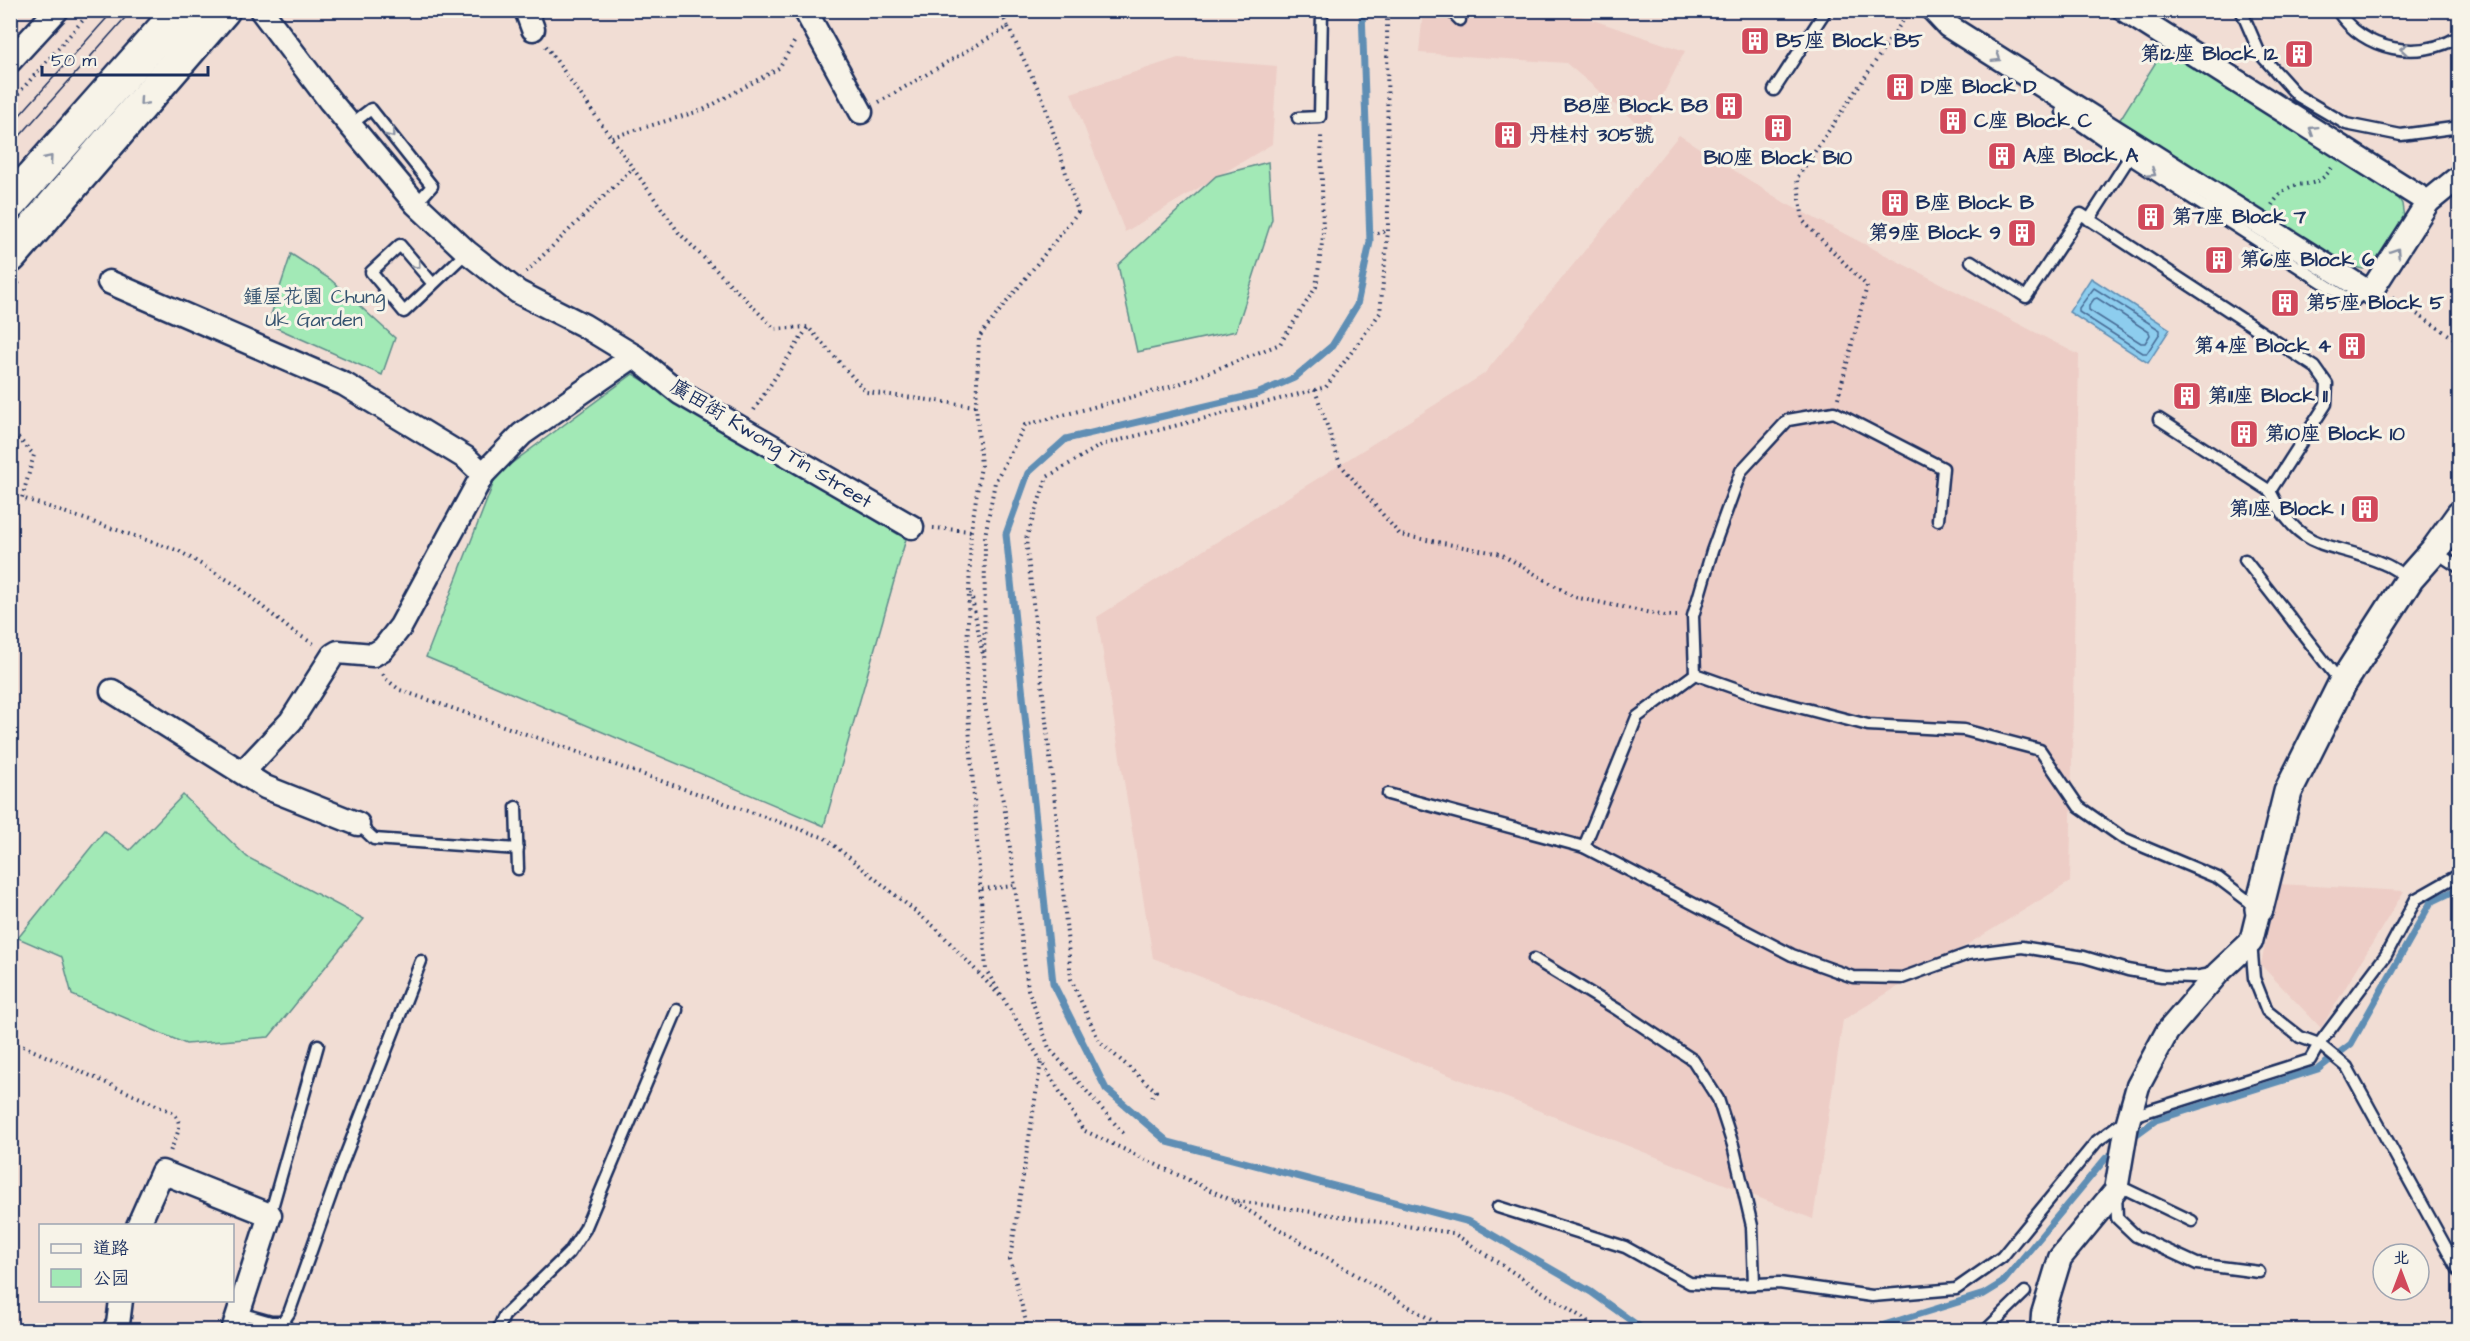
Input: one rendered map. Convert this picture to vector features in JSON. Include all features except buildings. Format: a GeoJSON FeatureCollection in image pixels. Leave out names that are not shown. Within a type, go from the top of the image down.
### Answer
{"type":"FeatureCollection","features":[{"type":"Feature","properties":{"kind":"main road"},"geometry":{"type":"LineString","coordinates":[[10,203],[181,10]]}},
{"type":"Feature","properties":{"kind":"main road"},"geometry":{"type":"LineString","coordinates":[[10,256],[223,10]]}},
{"type":"Feature","properties":{"kind":"street"},"geometry":{"type":"LineString","coordinates":[[10,61],[57,10]]}},
{"type":"Feature","properties":{"kind":"street","name":"廣田街 Kwong Tin Street"},"geometry":{"type":"LineString","coordinates":[[261,10],[350,125],[416,204],[467,252],[511,287],[583,325],[634,356],[680,393],[912,527]]}},
{"type":"Feature","properties":{"kind":"street"},"geometry":{"type":"LineString","coordinates":[[1933,10],[1948,27],[2260,224],[2369,288],[2428,202],[2460,176]]}},
{"type":"Feature","properties":{"kind":"street"},"geometry":{"type":"LineString","coordinates":[[812,13],[861,112]]}},
{"type":"Feature","properties":{"kind":"street"},"geometry":{"type":"LineString","coordinates":[[2133,13],[2428,202]]}},
{"type":"Feature","properties":{"kind":"street"},"geometry":{"type":"LineString","coordinates":[[109,282],[344,384],[466,458],[483,474]]}},
{"type":"Feature","properties":{"kind":"street"},"geometry":{"type":"LineString","coordinates":[[243,772],[291,721],[333,655],[338,652],[373,655],[383,649],[401,626],[483,474],[522,434],[634,356]]}},
{"type":"Feature","properties":{"kind":"street"},"geometry":{"type":"LineString","coordinates":[[2042,1330],[2043,1314],[2060,1258],[2117,1187],[2128,1121],[2138,1086],[2167,1032],[2218,973],[2251,942],[2288,792],[2343,684],[2410,579],[2460,515]]}},
{"type":"Feature","properties":{"kind":"street"},"geometry":{"type":"LineString","coordinates":[[112,691],[265,787],[358,824]]}},
{"type":"Feature","properties":{"kind":"street"},"geometry":{"type":"LineString","coordinates":[[139,1224],[162,1172],[270,1215],[236,1322]]}},
{"type":"Feature","properties":{"kind":"street"},"geometry":{"type":"LineString","coordinates":[[114,1330],[118,1324],[121,1302]]}},
{"type":"Feature","properties":{"kind":"lane"},"geometry":{"type":"LineString","coordinates":[[1298,118],[1320,117],[1323,10]]}},
{"type":"Feature","properties":{"kind":"lane"},"geometry":{"type":"LineString","coordinates":[[1450,10],[1460,20]]}},
{"type":"Feature","properties":{"kind":"lane"},"geometry":{"type":"LineString","coordinates":[[1774,90],[1826,10]]}},
{"type":"Feature","properties":{"kind":"lane"},"geometry":{"type":"LineString","coordinates":[[2241,10],[2260,54],[2298,96],[2346,124],[2401,135],[2460,127]]}},
{"type":"Feature","properties":{"kind":"lane"},"geometry":{"type":"LineString","coordinates":[[2337,10],[2355,30],[2387,47],[2423,50],[2460,36]]}},
{"type":"Feature","properties":{"kind":"lane"},"geometry":{"type":"LineString","coordinates":[[2064,100],[2062,112],[2129,158],[2353,302],[2369,288]]}},
{"type":"Feature","properties":{"kind":"lane"},"geometry":{"type":"LineString","coordinates":[[2089,220],[2129,158]]}},
{"type":"Feature","properties":{"kind":"lane"},"geometry":{"type":"LineString","coordinates":[[1971,261],[2026,297],[2080,214],[2315,367],[2327,384],[2326,405],[2270,491]]}},
{"type":"Feature","properties":{"kind":"lane"},"geometry":{"type":"LineString","coordinates":[[433,284],[400,245],[371,272],[404,312],[467,252]]}},
{"type":"Feature","properties":{"kind":"lane"},"geometry":{"type":"LineString","coordinates":[[1695,674],[1693,616],[1712,551],[1741,471],[1788,420],[1834,412],[1942,468],[1938,520]]}},
{"type":"Feature","properties":{"kind":"lane"},"geometry":{"type":"LineString","coordinates":[[2159,419],[2270,491],[2281,513],[2298,531],[2319,544],[2384,564],[2410,579]]}},
{"type":"Feature","properties":{"kind":"lane"},"geometry":{"type":"LineString","coordinates":[[2434,551],[2460,568]]}},
{"type":"Feature","properties":{"kind":"lane"},"geometry":{"type":"LineString","coordinates":[[2245,560],[2343,684]]}},
{"type":"Feature","properties":{"kind":"lane"},"geometry":{"type":"LineString","coordinates":[[1584,847],[1637,717],[1695,674]]}},
{"type":"Feature","properties":{"kind":"lane"},"geometry":{"type":"LineString","coordinates":[[1695,674],[1760,697],[1868,725],[1964,730],[2040,750],[2079,807],[2123,838],[2218,878],[2259,909]]}},
{"type":"Feature","properties":{"kind":"lane"},"geometry":{"type":"LineString","coordinates":[[1388,794],[1584,847],[1792,955],[1853,977],[1902,978],[1968,954],[2022,947],[2084,957],[2128,970],[2162,976],[2194,977],[2218,973]]}},
{"type":"Feature","properties":{"kind":"lane"},"geometry":{"type":"LineString","coordinates":[[516,807],[518,869]]}},
{"type":"Feature","properties":{"kind":"lane"},"geometry":{"type":"LineString","coordinates":[[358,824],[374,839],[518,849]]}},
{"type":"Feature","properties":{"kind":"lane"},"geometry":{"type":"LineString","coordinates":[[1498,1208],[1624,1247],[1690,1283],[1779,1283],[1872,1296],[1956,1288],[2002,1257],[2097,1141],[2128,1121],[2310,1060],[2319,1044],[2386,955],[2416,899],[2460,874]]}},
{"type":"Feature","properties":{"kind":"lane"},"geometry":{"type":"LineString","coordinates":[[2251,942],[2254,978],[2267,1011],[2300,1037],[2319,1044],[2347,1067],[2460,1272]]}},
{"type":"Feature","properties":{"kind":"lane"},"geometry":{"type":"LineString","coordinates":[[1534,959],[1618,1010],[1693,1060],[1718,1099],[1733,1144],[1752,1226],[1754,1284]]}},
{"type":"Feature","properties":{"kind":"lane"},"geometry":{"type":"LineString","coordinates":[[236,1322],[283,1322],[289,1313],[339,1172],[421,961]]}},
{"type":"Feature","properties":{"kind":"lane"},"geometry":{"type":"LineString","coordinates":[[498,1330],[504,1316],[520,1298],[556,1267],[585,1229],[677,1010]]}},
{"type":"Feature","properties":{"kind":"lane"},"geometry":{"type":"LineString","coordinates":[[270,1215],[318,1045]]}},
{"type":"Feature","properties":{"kind":"lane"},"geometry":{"type":"LineString","coordinates":[[2192,1221],[2117,1187],[2117,1218],[2136,1236],[2197,1264],[2259,1272]]}},
{"type":"Feature","properties":{"kind":"lane"},"geometry":{"type":"LineString","coordinates":[[1986,1330],[2025,1292]]}},
{"type":"Feature","properties":{"kind":"path"},"geometry":{"type":"LineString","coordinates":[[10,104],[92,10]]}},
{"type":"Feature","properties":{"kind":"path"},"geometry":{"type":"LineString","coordinates":[[1000,10],[1043,99],[1078,212],[979,337],[976,406],[981,466],[971,531],[966,682],[986,970],[1083,1130],[1231,1200],[1448,1330]]}},
{"type":"Feature","properties":{"kind":"path"},"geometry":{"type":"LineString","coordinates":[[1152,1097],[1156,1091],[1099,1041],[1071,980],[1056,812],[1026,539],[1047,477],[1101,445],[1238,407],[1326,387],[1380,313],[1388,231],[1387,10]]}},
{"type":"Feature","properties":{"kind":"path"},"geometry":{"type":"LineString","coordinates":[[1834,412],[1867,286],[1803,221],[1797,178],[1910,10]]}},
{"type":"Feature","properties":{"kind":"path"},"geometry":{"type":"LineString","coordinates":[[612,137],[703,110],[779,68],[812,13]]}},
{"type":"Feature","properties":{"kind":"path"},"geometry":{"type":"LineString","coordinates":[[529,20],[679,233],[775,329],[808,327]]}},
{"type":"Feature","properties":{"kind":"path"},"geometry":{"type":"LineString","coordinates":[[861,112],[1008,27]]}},
{"type":"Feature","properties":{"kind":"path"},"geometry":{"type":"LineString","coordinates":[[1123,1133],[1049,1048],[1028,989],[1006,817],[984,700],[985,536],[995,482],[1025,425],[1226,370],[1280,344],[1316,288],[1323,236],[1320,117]]}},
{"type":"Feature","properties":{"kind":"path"},"geometry":{"type":"LineString","coordinates":[[2260,224],[2284,190],[2314,183],[2323,178],[2343,149]]}},
{"type":"Feature","properties":{"kind":"path"},"geometry":{"type":"LineString","coordinates":[[511,287],[633,168]]}},
{"type":"Feature","properties":{"kind":"path"},"geometry":{"type":"LineString","coordinates":[[1377,233],[1388,231]]}},
{"type":"Feature","properties":{"kind":"path"},"geometry":{"type":"LineString","coordinates":[[1323,236],[1330,235]]}},
{"type":"Feature","properties":{"kind":"path"},"geometry":{"type":"LineString","coordinates":[[2369,288],[2460,342]]}},
{"type":"Feature","properties":{"kind":"path"},"geometry":{"type":"LineString","coordinates":[[808,327],[866,392],[976,406]]}},
{"type":"Feature","properties":{"kind":"path"},"geometry":{"type":"LineString","coordinates":[[742,429],[808,327]]}},
{"type":"Feature","properties":{"kind":"path"},"geometry":{"type":"LineString","coordinates":[[1315,390],[1340,464],[1400,535],[1501,554],[1574,597],[1665,616],[1693,616]]}},
{"type":"Feature","properties":{"kind":"path"},"geometry":{"type":"LineString","coordinates":[[10,429],[34,455],[22,498],[178,551],[236,585],[292,631],[333,655]]}},
{"type":"Feature","properties":{"kind":"path"},"geometry":{"type":"LineString","coordinates":[[912,527],[971,531]]}},
{"type":"Feature","properties":{"kind":"path"},"geometry":{"type":"LineString","coordinates":[[969,583],[984,665]]}},
{"type":"Feature","properties":{"kind":"path"},"geometry":{"type":"LineString","coordinates":[[373,655],[387,680],[400,690],[825,838],[936,928],[1005,1001]]}},
{"type":"Feature","properties":{"kind":"path"},"geometry":{"type":"LineString","coordinates":[[1050,811],[1056,812]]}},
{"type":"Feature","properties":{"kind":"path"},"geometry":{"type":"LineString","coordinates":[[982,889],[1015,886]]}},
{"type":"Feature","properties":{"kind":"path"},"geometry":{"type":"LineString","coordinates":[[23,1046],[177,1115],[180,1125],[162,1172]]}},
{"type":"Feature","properties":{"kind":"path"},"geometry":{"type":"LineString","coordinates":[[1028,1330],[1010,1259],[1041,1061]]}},
{"type":"Feature","properties":{"kind":"path"},"geometry":{"type":"LineString","coordinates":[[1231,1200],[1453,1233],[1601,1330]]}},
{"type":"Feature","properties":{"kind":"shaded area"},"geometry":{"type":"Polygon","coordinates":[[[1423,10],[1566,11],[1685,51],[1645,130],[1566,63],[1419,53],[1423,10]]]}},
{"type":"Feature","properties":{"kind":"shaded area"},"geometry":{"type":"Polygon","coordinates":[[[1178,58],[1277,66],[1272,144],[1125,232],[1071,93],[1178,58]]]}},
{"type":"Feature","properties":{"kind":"shaded area"},"geometry":{"type":"Polygon","coordinates":[[[1679,135],[1785,203],[2079,355],[2070,882],[1843,1020],[1813,1219],[1153,958],[1097,617],[1484,374],[1679,135]]]}},
{"type":"Feature","properties":{"kind":"shaded area"},"geometry":{"type":"Polygon","coordinates":[[[2277,884],[2404,891],[2321,1028],[2261,965],[2277,884]]]}},
{"type":"Feature","properties":{"kind":"green space"},"geometry":{"type":"Polygon","coordinates":[[[2164,49],[2398,197],[2402,204],[2404,218],[2376,264],[2363,269],[2350,266],[2119,121],[2164,49]]]}},
{"type":"Feature","properties":{"kind":"green space"},"geometry":{"type":"Polygon","coordinates":[[[1268,162],[1272,219],[1236,331],[1137,352],[1118,265],[1216,176],[1268,162]]]}},
{"type":"Feature","properties":{"kind":"green space","name":"鍾屋花園 Chung Uk Garden"},"geometry":{"type":"Polygon","coordinates":[[[291,254],[330,279],[395,338],[382,375],[268,324],[291,254]]]}},
{"type":"Feature","properties":{"kind":"green space"},"geometry":{"type":"Polygon","coordinates":[[[633,374],[906,539],[824,826],[426,657],[497,474],[633,374]]]}},
{"type":"Feature","properties":{"kind":"green space"},"geometry":{"type":"Polygon","coordinates":[[[183,795],[247,857],[364,919],[269,1037],[186,1044],[72,995],[62,957],[18,938],[104,831],[130,850],[183,795]]]}},
{"type":"Feature","properties":{"kind":"water"},"geometry":{"type":"Polygon","coordinates":[[[2091,278],[2170,329],[2148,363],[2069,312],[2091,278]]]}},
{"type":"Feature","properties":{"kind":"waterway"},"geometry":{"type":"LineString","coordinates":[[1362,10],[1370,242],[1357,305],[1332,346],[1294,378],[1257,394],[1066,439],[1028,473],[1006,534],[1053,983],[1106,1089],[1168,1142],[1470,1222],[1591,1292],[1644,1330]]}},
{"type":"Feature","properties":{"kind":"waterway"},"geometry":{"type":"LineString","coordinates":[[2130,1139],[2156,1120],[2318,1069],[2351,1044],[2431,902],[2460,888]]}},
{"type":"Feature","properties":{"kind":"waterway"},"geometry":{"type":"LineString","coordinates":[[1868,1330],[1984,1294],[2002,1283],[2106,1158],[2117,1150]]}},
{"type":"Feature","properties":{"kind":"tram line"},"geometry":{"type":"LineString","coordinates":[[10,126],[114,10]]}},
{"type":"Feature","properties":{"kind":"tram line"},"geometry":{"type":"LineString","coordinates":[[10,147],[132,10]]}},
{"type":"Feature","properties":{"kind":"place","name":"B5座 Block B5"},"geometry":{"type":"Point","coordinates":[1755,41]}},
{"type":"Feature","properties":{"kind":"place","name":"第12座 Block 12"},"geometry":{"type":"Point","coordinates":[2299,54]}},
{"type":"Feature","properties":{"kind":"place","name":"D座 Block D"},"geometry":{"type":"Point","coordinates":[1900,87]}},
{"type":"Feature","properties":{"kind":"place","name":"B8座 Block B8"},"geometry":{"type":"Point","coordinates":[1729,106]}},
{"type":"Feature","properties":{"kind":"place","name":"C座 Block C"},"geometry":{"type":"Point","coordinates":[1953,121]}},
{"type":"Feature","properties":{"kind":"place","name":"B10座 Block B10"},"geometry":{"type":"Point","coordinates":[1778,128]}},
{"type":"Feature","properties":{"kind":"place","name":"丹桂村 305號"},"geometry":{"type":"Point","coordinates":[1508,135]}},
{"type":"Feature","properties":{"kind":"place","name":"A座 Block A"},"geometry":{"type":"Point","coordinates":[2002,156]}},
{"type":"Feature","properties":{"kind":"place","name":"B座 Block B"},"geometry":{"type":"Point","coordinates":[1895,203]}},
{"type":"Feature","properties":{"kind":"place","name":"第7座 Block 7"},"geometry":{"type":"Point","coordinates":[2151,217]}},
{"type":"Feature","properties":{"kind":"place","name":"第9座 Block 9"},"geometry":{"type":"Point","coordinates":[2022,233]}},
{"type":"Feature","properties":{"kind":"place","name":"第6座 Block 6"},"geometry":{"type":"Point","coordinates":[2219,260]}},
{"type":"Feature","properties":{"kind":"place","name":"第5座 Block 5"},"geometry":{"type":"Point","coordinates":[2285,303]}},
{"type":"Feature","properties":{"kind":"place","name":"第4座 Block 4"},"geometry":{"type":"Point","coordinates":[2352,346]}},
{"type":"Feature","properties":{"kind":"place","name":"第11座 Block 11"},"geometry":{"type":"Point","coordinates":[2187,396]}},
{"type":"Feature","properties":{"kind":"place","name":"第10座 Block 10"},"geometry":{"type":"Point","coordinates":[2244,434]}},
{"type":"Feature","properties":{"kind":"place","name":"第1座 Block 1"},"geometry":{"type":"Point","coordinates":[2365,509]}}]}
